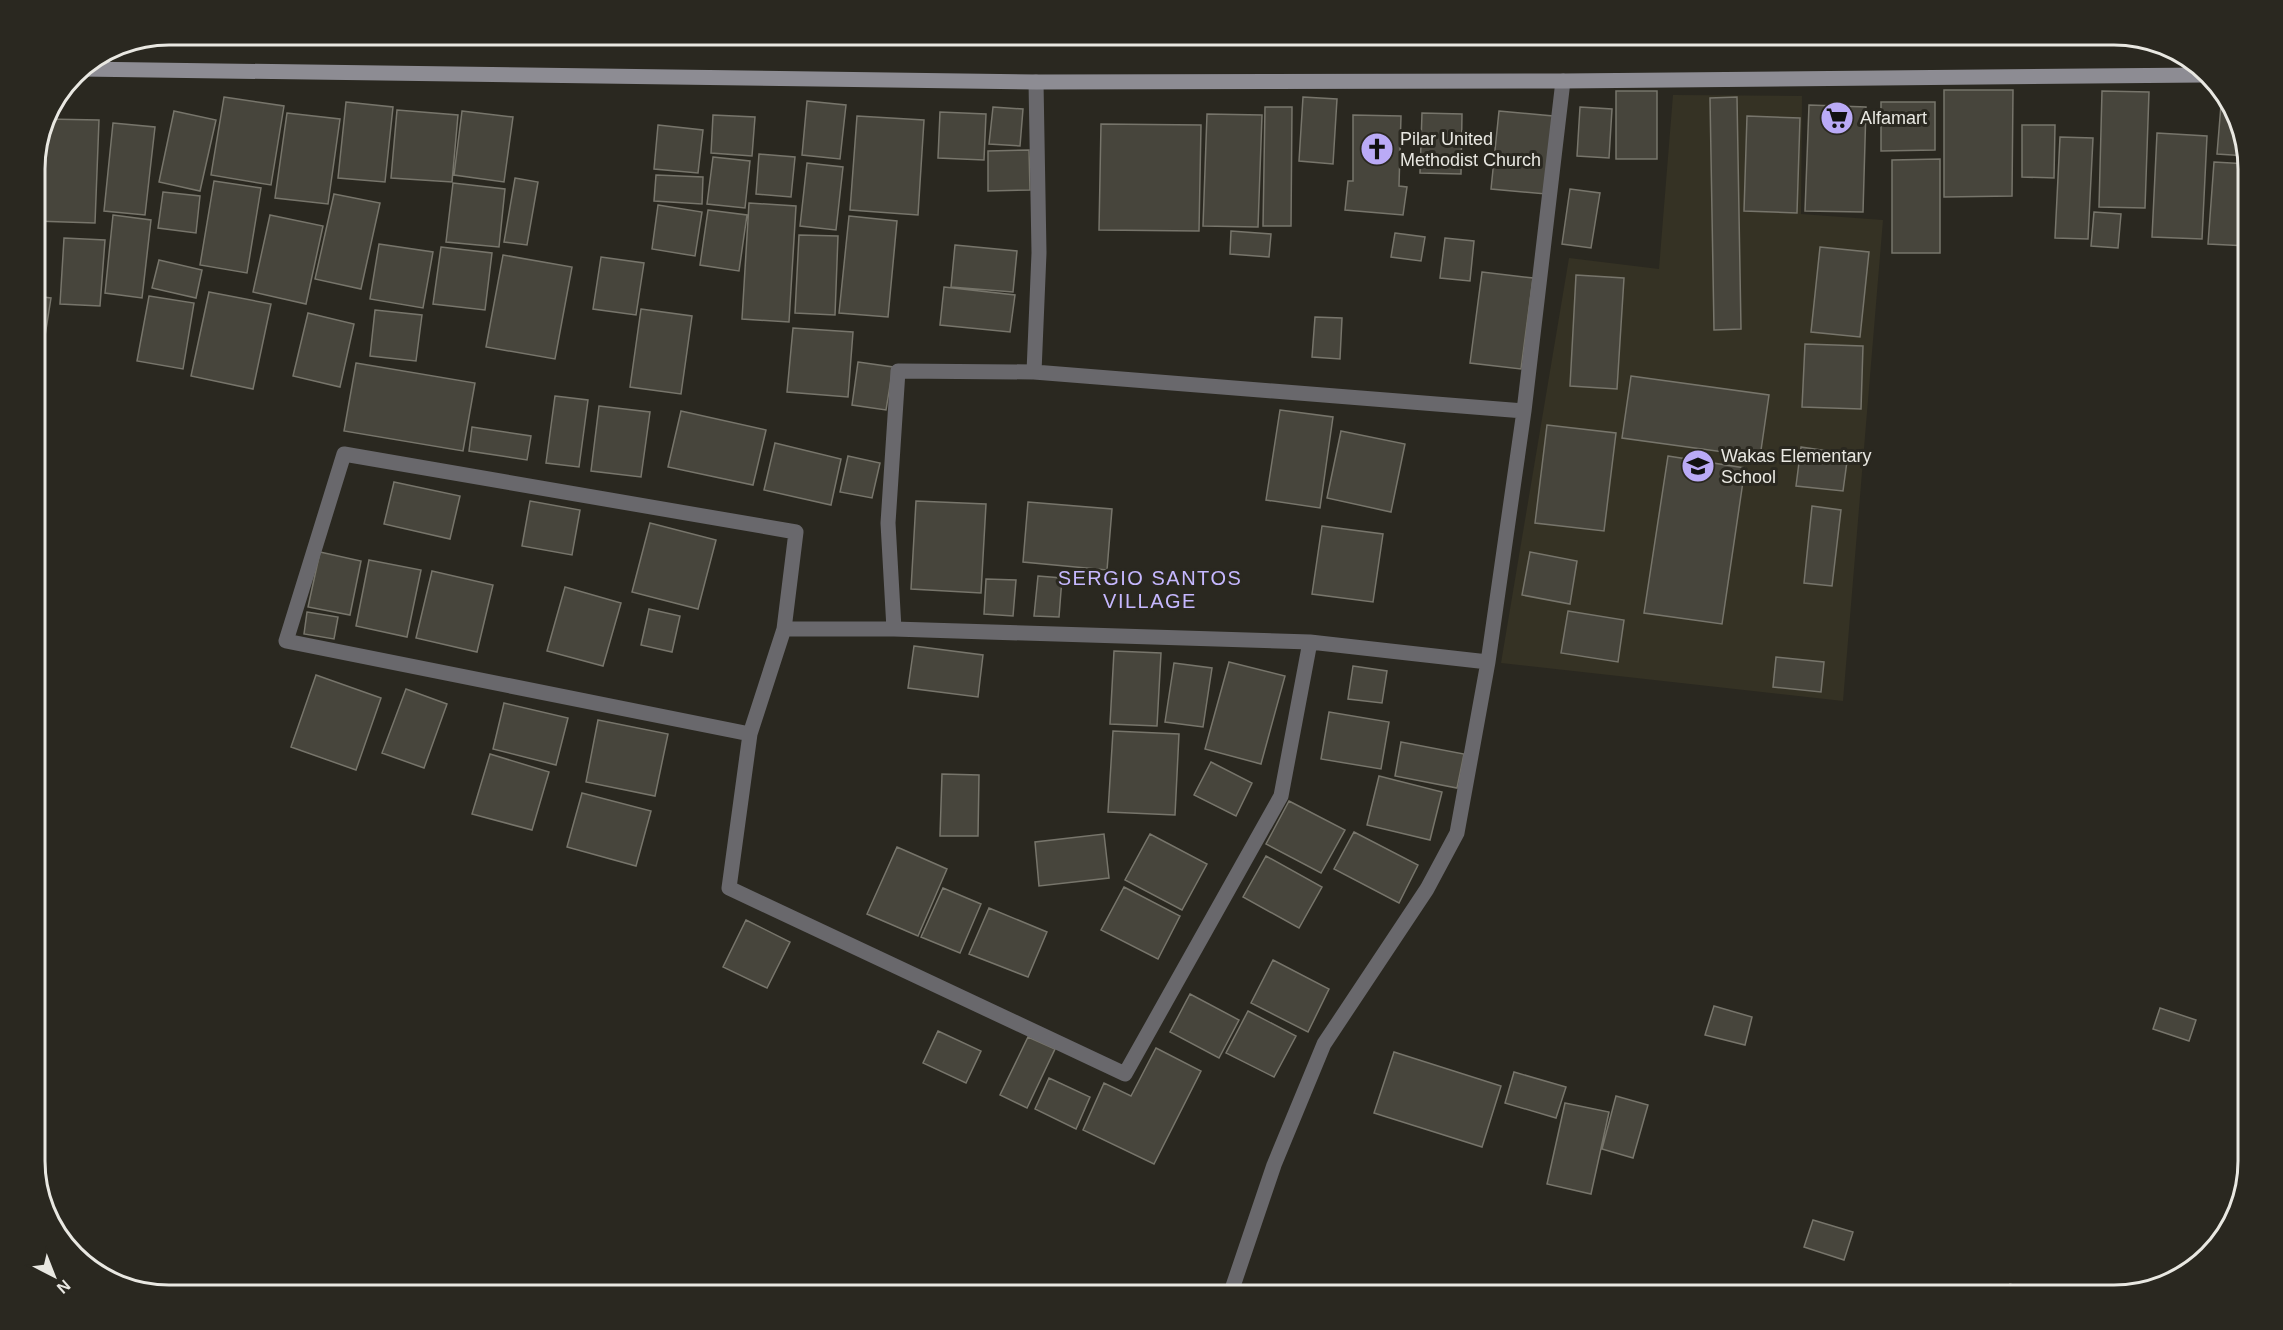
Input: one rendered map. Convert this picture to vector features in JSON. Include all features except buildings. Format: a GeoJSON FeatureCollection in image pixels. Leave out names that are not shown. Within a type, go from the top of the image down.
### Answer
{"type":"FeatureCollection","features":[{"type":"Feature","properties":{"kind":"main road"},"geometry":{"type":"LineString","coordinates":[[96,69],[1036,82],[1563,81],[2194,75]]}},
{"type":"Feature","properties":{"kind":"street"},"geometry":{"type":"LineString","coordinates":[[1234,1285],[1274,1165],[1324,1044],[1427,889],[1457,833],[1488,662],[1524,411],[1563,81]]}},
{"type":"Feature","properties":{"kind":"street"},"geometry":{"type":"LineString","coordinates":[[1034,372],[1039,253],[1036,82]]}},
{"type":"Feature","properties":{"kind":"street"},"geometry":{"type":"LineString","coordinates":[[894,629],[888,523],[898,371],[1034,372],[1524,411]]}},
{"type":"Feature","properties":{"kind":"street"},"geometry":{"type":"LineString","coordinates":[[750,734],[286,641],[344,454],[796,532],[784,629],[750,734],[729,888],[1125,1074],[1281,796],[1310,642]]}},
{"type":"Feature","properties":{"kind":"street"},"geometry":{"type":"LineString","coordinates":[[784,629],[894,629],[1310,642],[1488,662]]}},
{"type":"Feature","properties":{"kind":"shaded area","name":"Wakas Elementary School"},"geometry":{"type":"Polygon","coordinates":[[[1673,95],[1802,96],[1801,214],[1883,220],[1843,701],[1501,663],[1569,258],[1659,269],[1673,95]]]}},
{"type":"Feature","properties":{"kind":"place","name":"Alfamart"},"geometry":{"type":"Point","coordinates":[1837,118]}},
{"type":"Feature","properties":{"kind":"place","name":"Pilar United Methodist Church"},"geometry":{"type":"Point","coordinates":[1377,149]}},
{"type":"Feature","properties":{"kind":"place","name":"Wakas Elementary School"},"geometry":{"type":"Point","coordinates":[1698,466]}},
{"type":"Feature","properties":{"kind":"district","name":"SERGIO SANTOS VILLAGE"},"geometry":{"type":"Point","coordinates":[1150,590]}}]}
